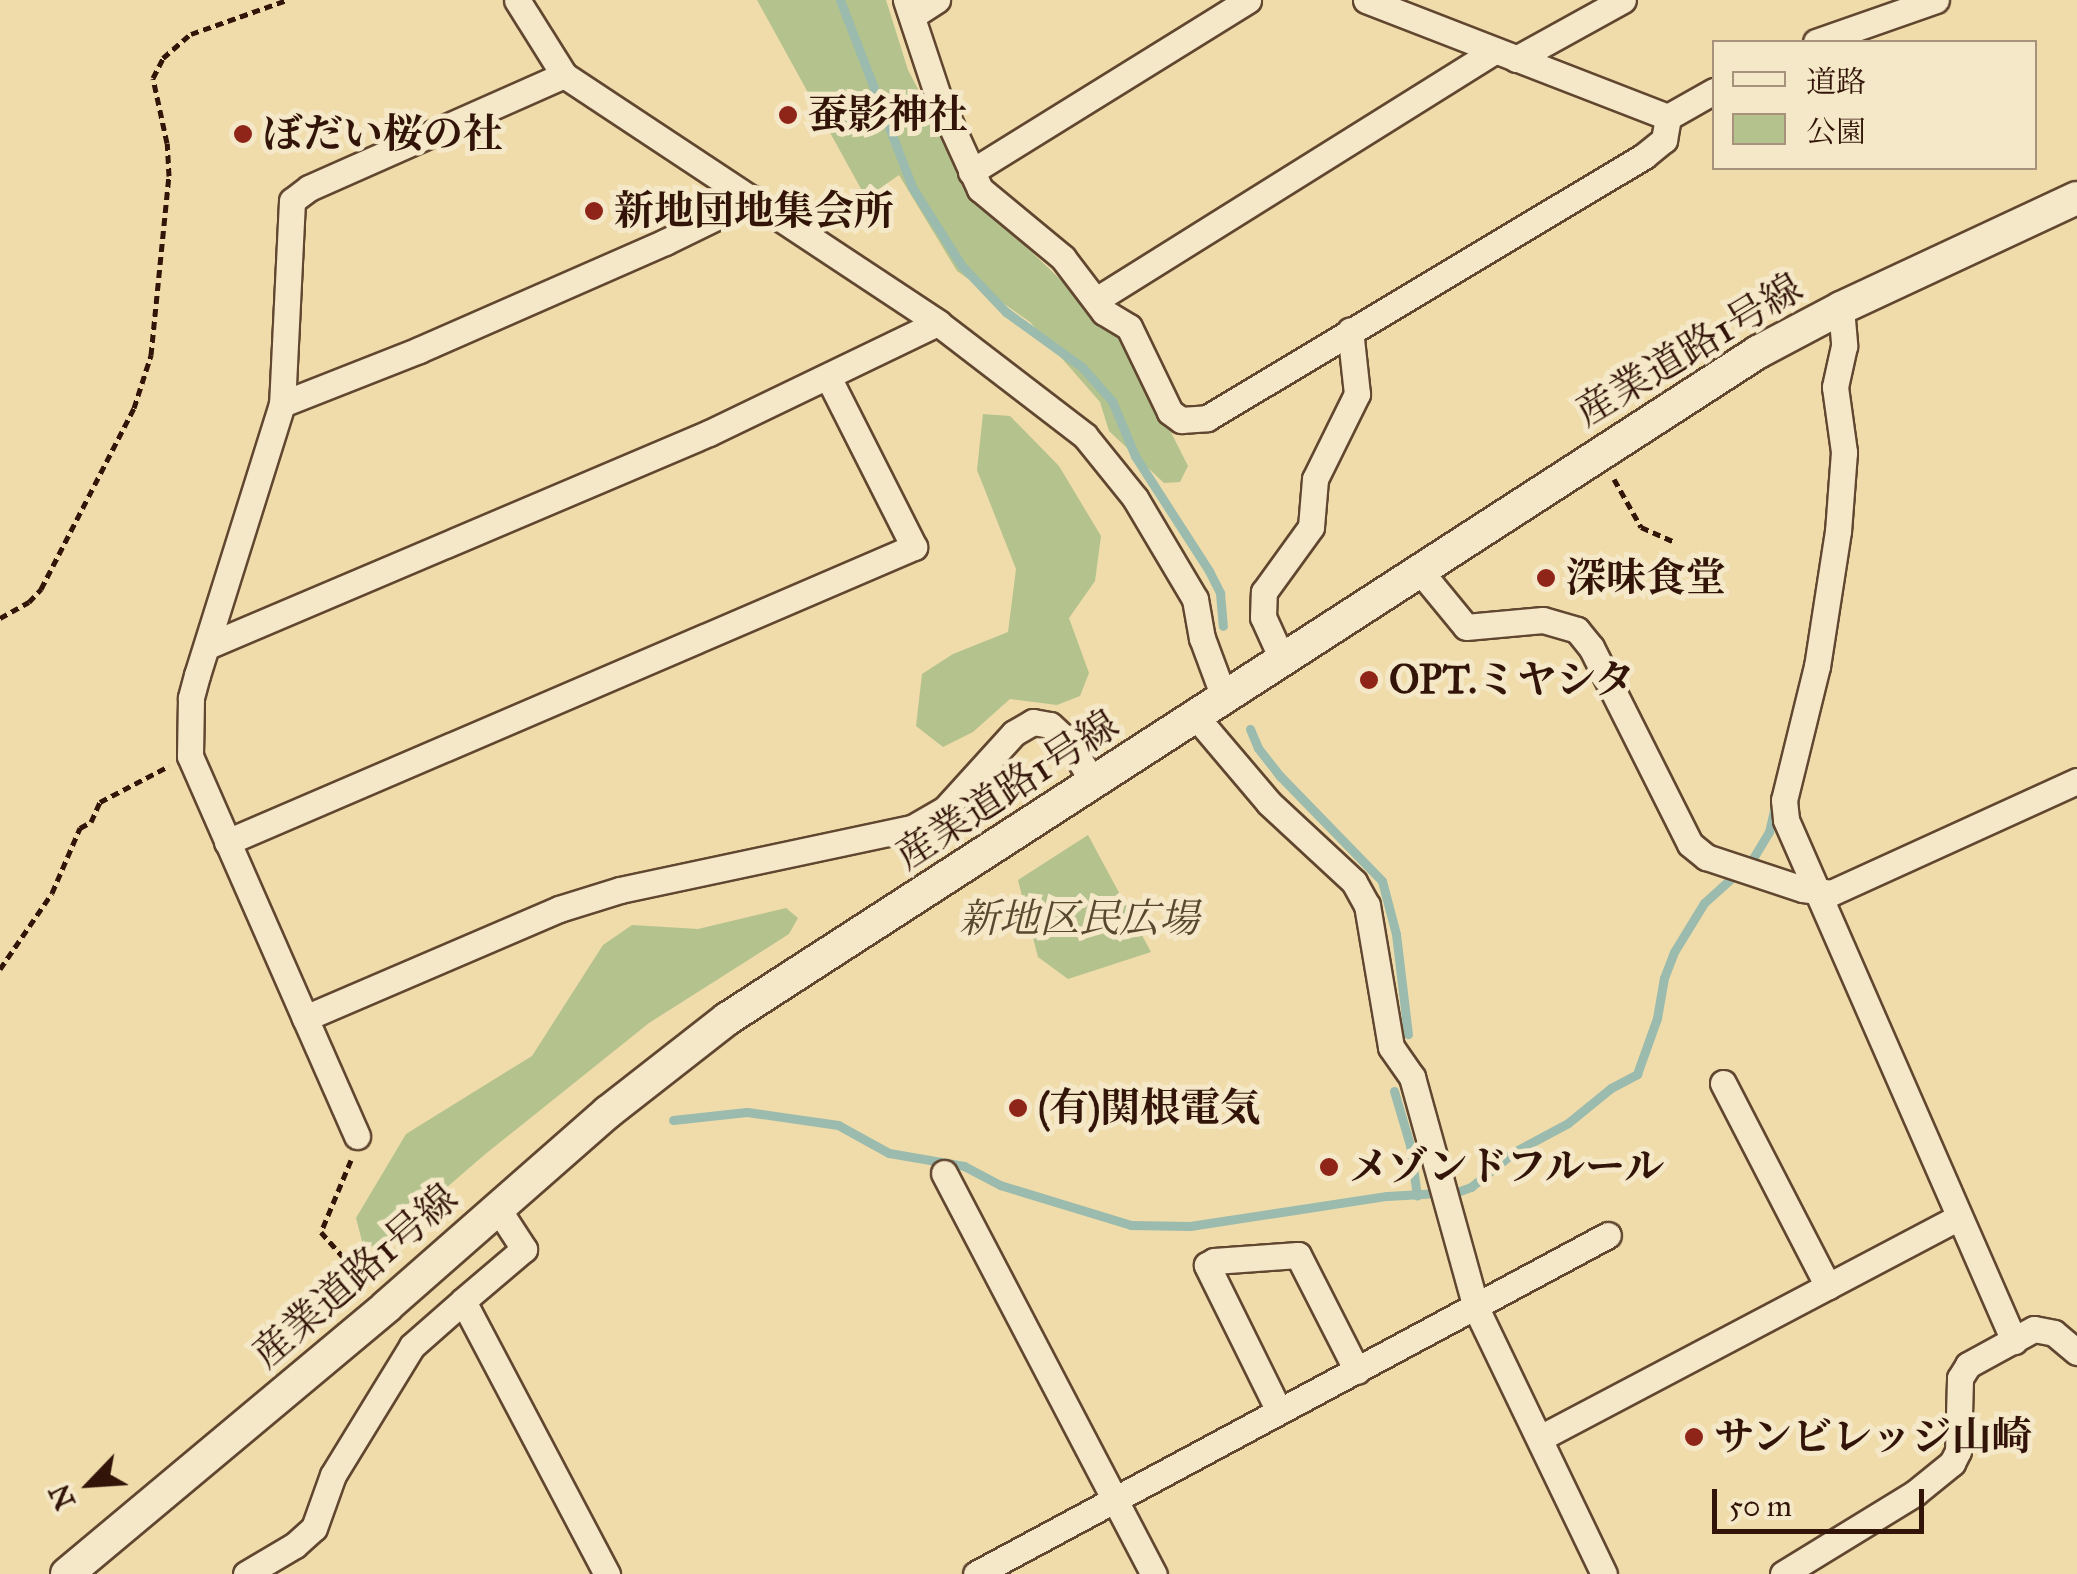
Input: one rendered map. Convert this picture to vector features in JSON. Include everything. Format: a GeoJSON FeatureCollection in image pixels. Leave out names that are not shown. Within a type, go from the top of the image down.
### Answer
{"type":"FeatureCollection","features":[{"type":"Feature","properties":{"kind":"street"},"geometry":{"type":"LineString","coordinates":[[517,0],[564,75],[938,323],[1085,436],[1134,498],[1195,599],[1202,638],[1225,700]]}},
{"type":"Feature","properties":{"kind":"street"},"geometry":{"type":"LineString","coordinates":[[938,0],[909,8],[939,99],[971,172],[990,200],[1063,258],[1104,312],[1129,327],[1170,412],[1196,422],[1644,156],[1664,140],[1668,117]]}},
{"type":"Feature","properties":{"kind":"street"},"geometry":{"type":"LineString","coordinates":[[971,172],[1248,0]]}},
{"type":"Feature","properties":{"kind":"street"},"geometry":{"type":"LineString","coordinates":[[1366,0],[1668,117],[1712,92]]}},
{"type":"Feature","properties":{"kind":"street"},"geometry":{"type":"LineString","coordinates":[[1096,300],[1505,56],[1623,0]]}},
{"type":"Feature","properties":{"kind":"street"},"geometry":{"type":"LineString","coordinates":[[1820,40],[1882,10],[1936,0]]}},
{"type":"Feature","properties":{"kind":"street"},"geometry":{"type":"LineString","coordinates":[[356,1136],[190,756],[192,698],[282,404],[292,201],[309,188],[564,75]]}},
{"type":"Feature","properties":{"kind":"street","name":"産業道路1号線"},"geometry":{"type":"LineString","coordinates":[[67,1574],[608,1112],[727,1019],[1758,352],[1841,308],[2077,198]]}},
{"type":"Feature","properties":{"kind":"street"},"geometry":{"type":"LineString","coordinates":[[282,404],[419,350],[754,199]]}},
{"type":"Feature","properties":{"kind":"street"},"geometry":{"type":"LineString","coordinates":[[1841,308],[1844,346],[1835,387],[1844,452],[1838,532],[1817,666],[1784,800],[1786,820],[2014,1340]]}},
{"type":"Feature","properties":{"kind":"street"},"geometry":{"type":"LineString","coordinates":[[210,645],[709,433],[938,323]]}},
{"type":"Feature","properties":{"kind":"street"},"geometry":{"type":"LineString","coordinates":[[1284,661],[1262,616],[1264,592],[1311,527],[1315,479],[1356,394],[1350,330]]}},
{"type":"Feature","properties":{"kind":"street"},"geometry":{"type":"LineString","coordinates":[[227,842],[914,547],[828,377]]}},
{"type":"Feature","properties":{"kind":"street"},"geometry":{"type":"LineString","coordinates":[[1420,571],[1466,627],[1543,620],[1577,630],[1591,647],[1690,844],[1706,857],[1831,892],[2077,781]]}},
{"type":"Feature","properties":{"kind":"street"},"geometry":{"type":"LineString","coordinates":[[1197,718],[1268,803],[1354,882],[1368,905],[1392,1047],[1412,1078],[1476,1308],[1604,1574]]}},
{"type":"Feature","properties":{"kind":"street"},"geometry":{"type":"LineString","coordinates":[[304,1018],[559,910],[620,890],[912,828],[946,808],[1014,733],[1033,722],[1050,725],[1067,741],[1095,784]]}},
{"type":"Feature","properties":{"kind":"street"},"geometry":{"type":"LineString","coordinates":[[1724,1083],[1828,1286]]}},
{"type":"Feature","properties":{"kind":"street"},"geometry":{"type":"LineString","coordinates":[[944,1173],[1154,1574]]}},
{"type":"Feature","properties":{"kind":"street"},"geometry":{"type":"LineString","coordinates":[[246,1574],[295,1545],[314,1528],[332,1475],[412,1346],[524,1249],[498,1208]]}},
{"type":"Feature","properties":{"kind":"street"},"geometry":{"type":"LineString","coordinates":[[1540,1438],[1958,1218]]}},
{"type":"Feature","properties":{"kind":"street"},"geometry":{"type":"LineString","coordinates":[[976,1574],[1608,1235]]}},
{"type":"Feature","properties":{"kind":"street"},"geometry":{"type":"LineString","coordinates":[[1279,1411],[1208,1265],[1214,1261],[1298,1255],[1357,1370]]}},
{"type":"Feature","properties":{"kind":"street"},"geometry":{"type":"LineString","coordinates":[[463,1301],[607,1574]]}},
{"type":"Feature","properties":{"kind":"street"},"geometry":{"type":"LineString","coordinates":[[1783,1574],[1943,1473],[1958,1451],[1962,1370],[2042,1328],[2077,1352]]}},
{"type":"Feature","properties":{"kind":"path"},"geometry":{"type":"LineString","coordinates":[[0,618],[29,602],[41,588],[134,408],[150,355],[169,176],[167,142],[153,78],[163,58],[191,34],[286,0]]}},
{"type":"Feature","properties":{"kind":"path"},"geometry":{"type":"LineString","coordinates":[[1599,452],[1641,527],[1674,542]]}},
{"type":"Feature","properties":{"kind":"path"},"geometry":{"type":"LineString","coordinates":[[0,969],[52,893],[80,828],[91,822],[100,802],[190,756]]}},
{"type":"Feature","properties":{"kind":"path"},"geometry":{"type":"LineString","coordinates":[[356,1136],[354,1154],[321,1232],[367,1284]]}},
{"type":"Feature","properties":{"kind":"green space"},"geometry":{"type":"Polygon","coordinates":[[[757,0],[886,0],[908,70],[975,198],[1125,341],[1188,466],[1180,482],[1164,483],[1109,431],[1100,402],[1030,322],[957,271],[899,175],[866,198],[757,0]]]}},
{"type":"Feature","properties":{"kind":"green space"},"geometry":{"type":"Polygon","coordinates":[[[983,414],[1010,416],[1059,466],[1101,536],[1095,581],[1069,618],[1089,673],[1080,696],[1057,705],[1010,699],[973,732],[943,747],[916,726],[922,674],[953,654],[1008,632],[1016,569],[977,470],[983,414]]]}},
{"type":"Feature","properties":{"kind":"green space","name":"新地区民広場"},"geometry":{"type":"Polygon","coordinates":[[[1088,835],[1151,952],[1068,979],[1038,957],[1018,880],[1088,835]]]}},
{"type":"Feature","properties":{"kind":"green space"},"geometry":{"type":"Polygon","coordinates":[[[786,908],[798,918],[789,934],[649,1023],[483,1156],[378,1247],[363,1245],[356,1218],[406,1134],[532,1056],[603,945],[632,925],[698,929],[786,908]]]}},
{"type":"Feature","properties":{"kind":"waterway"},"geometry":{"type":"LineString","coordinates":[[840,0],[912,187],[962,266],[1006,312],[1082,367],[1112,401],[1135,456],[1220,593],[1223,626]]}},
{"type":"Feature","properties":{"kind":"waterway"},"geometry":{"type":"LineString","coordinates":[[1250,729],[1258,748],[1280,776],[1382,881],[1396,934],[1408,1034]]}},
{"type":"Feature","properties":{"kind":"waterway"},"geometry":{"type":"LineString","coordinates":[[1752,860],[1769,832],[1775,805]]}},
{"type":"Feature","properties":{"kind":"waterway"},"geometry":{"type":"LineString","coordinates":[[673,1120],[747,1112],[838,1125],[889,1153],[964,1166],[1000,1185],[1131,1225],[1190,1226],[1387,1196],[1457,1192],[1471,1187],[1514,1152],[1568,1123],[1611,1088],[1637,1074],[1674,952],[1704,903],[1731,879]]}},
{"type":"Feature","properties":{"kind":"waterway"},"geometry":{"type":"LineString","coordinates":[[1394,1091],[1410,1145],[1417,1196]]}},
{"type":"Feature","properties":{"kind":"place","name":"蚕影神社"},"geometry":{"type":"Point","coordinates":[788,115]}},
{"type":"Feature","properties":{"kind":"place","name":"ぼだい桜の社"},"geometry":{"type":"Point","coordinates":[243,134]}},
{"type":"Feature","properties":{"kind":"place","name":"新地団地集会所"},"geometry":{"type":"Point","coordinates":[594,211]}},
{"type":"Feature","properties":{"kind":"place","name":"深味食堂"},"geometry":{"type":"Point","coordinates":[1546,578]}},
{"type":"Feature","properties":{"kind":"place","name":"OPT.ミヤシタ"},"geometry":{"type":"Point","coordinates":[1369,680]}},
{"type":"Feature","properties":{"kind":"place","name":"(有)関根電気"},"geometry":{"type":"Point","coordinates":[1018,1108]}},
{"type":"Feature","properties":{"kind":"place","name":"メゾンドフルール"},"geometry":{"type":"Point","coordinates":[1329,1167]}},
{"type":"Feature","properties":{"kind":"place","name":"サンビレッジ山崎"},"geometry":{"type":"Point","coordinates":[1694,1437]}}]}
